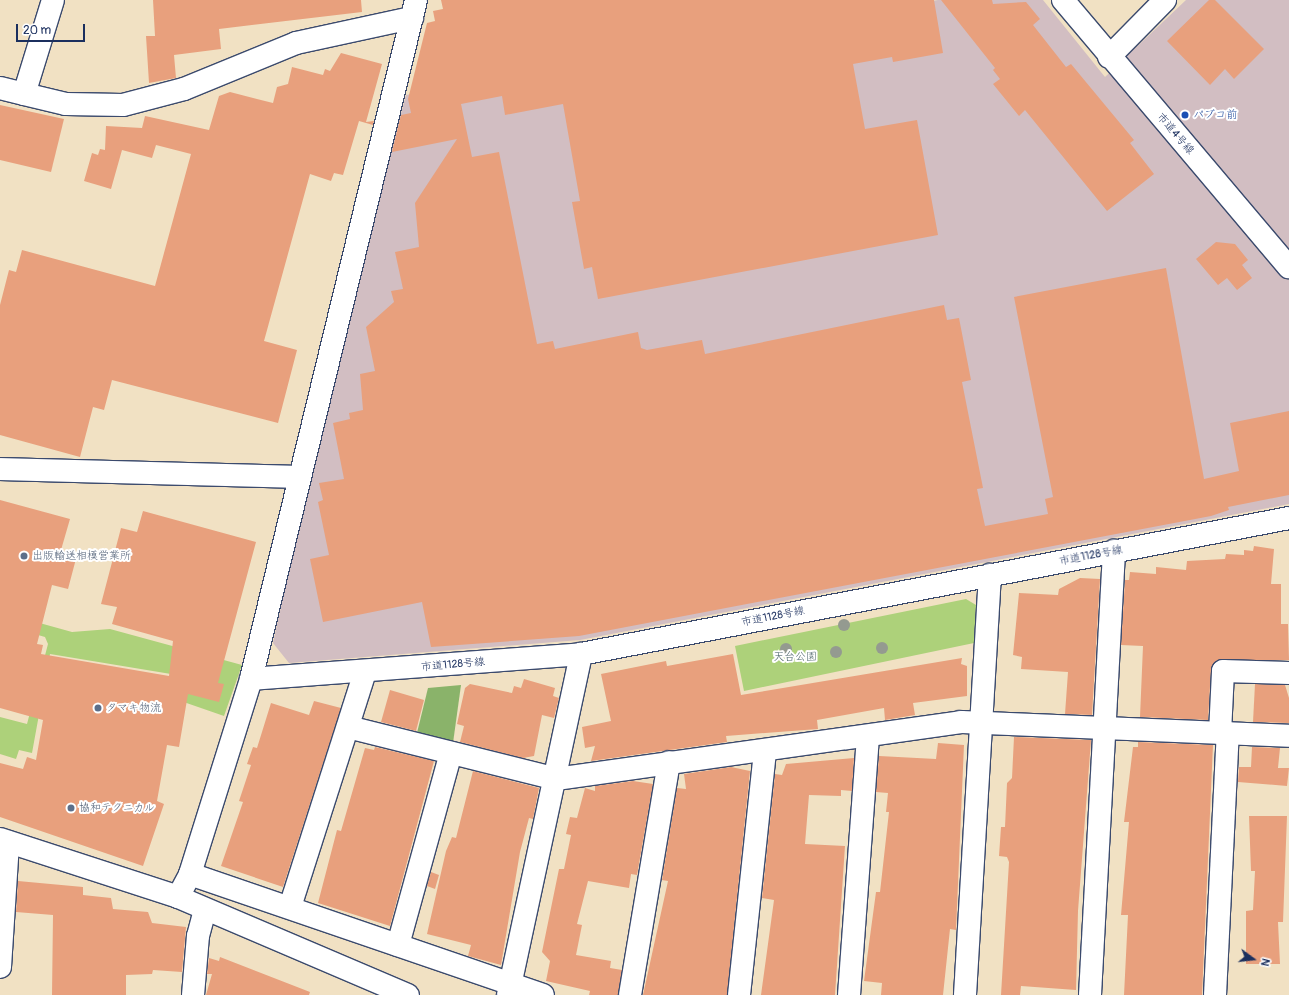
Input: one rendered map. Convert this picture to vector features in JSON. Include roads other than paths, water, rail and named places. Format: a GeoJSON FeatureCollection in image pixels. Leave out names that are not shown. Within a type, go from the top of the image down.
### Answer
{"type":"FeatureCollection","features":[{"type":"Feature","properties":{"kind":"street"},"geometry":{"type":"LineString","coordinates":[[24,94],[53,0]]}},
{"type":"Feature","properties":{"kind":"street","name":"市道4号線"},"geometry":{"type":"LineString","coordinates":[[1063,0],[1289,267]]}},
{"type":"Feature","properties":{"kind":"street"},"geometry":{"type":"LineString","coordinates":[[1110,57],[1165,0]]}},
{"type":"Feature","properties":{"kind":"street"},"geometry":{"type":"LineString","coordinates":[[0,88],[66,104],[124,105],[184,89],[296,43],[414,9],[251,679],[190,874],[178,898]]}},
{"type":"Feature","properties":{"kind":"street"},"geometry":{"type":"LineString","coordinates":[[0,469],[300,476]]}},
{"type":"Feature","properties":{"kind":"street","name":"市道1128号線"},"geometry":{"type":"LineString","coordinates":[[251,679],[366,672],[581,654],[1289,518]]}},
{"type":"Feature","properties":{"kind":"street"},"geometry":{"type":"LineString","coordinates":[[1090,995],[1114,551]]}},
{"type":"Feature","properties":{"kind":"street"},"geometry":{"type":"LineString","coordinates":[[965,995],[980,722],[990,575]]}},
{"type":"Feature","properties":{"kind":"street"},"geometry":{"type":"LineString","coordinates":[[509,989],[556,779],[581,654]]}},
{"type":"Feature","properties":{"kind":"street"},"geometry":{"type":"LineString","coordinates":[[1215,995],[1224,733],[1223,671],[1289,673]]}},
{"type":"Feature","properties":{"kind":"street"},"geometry":{"type":"LineString","coordinates":[[290,907],[366,672]]}},
{"type":"Feature","properties":{"kind":"street"},"geometry":{"type":"LineString","coordinates":[[348,728],[556,779],[669,762],[868,737],[961,722],[1289,736]]}},
{"type":"Feature","properties":{"kind":"street"},"geometry":{"type":"LineString","coordinates":[[849,995],[868,737]]}},
{"type":"Feature","properties":{"kind":"street"},"geometry":{"type":"LineString","coordinates":[[739,995],[766,750]]}},
{"type":"Feature","properties":{"kind":"street"},"geometry":{"type":"LineString","coordinates":[[398,945],[451,753]]}},
{"type":"Feature","properties":{"kind":"street"},"geometry":{"type":"LineString","coordinates":[[630,995],[669,762]]}},
{"type":"Feature","properties":{"kind":"street"},"geometry":{"type":"LineString","coordinates":[[0,967],[4,841],[178,898],[205,910],[277,936],[408,995]]}},
{"type":"Feature","properties":{"kind":"street"},"geometry":{"type":"LineString","coordinates":[[190,874],[398,945],[509,989],[543,995]]}},
{"type":"Feature","properties":{"kind":"street"},"geometry":{"type":"LineString","coordinates":[[193,995],[198,936],[205,910]]}},
{"type":"Feature","properties":{"kind":"place","name":"パブコ前"},"geometry":{"type":"Point","coordinates":[1185,115]}},
{"type":"Feature","properties":{"kind":"place","name":"出版輸送相模営業所"},"geometry":{"type":"Point","coordinates":[24,556]}},
{"type":"Feature","properties":{"kind":"place","name":"タマキ物流"},"geometry":{"type":"Point","coordinates":[98,708]}},
{"type":"Feature","properties":{"kind":"place","name":"協和テクニカル"},"geometry":{"type":"Point","coordinates":[71,808]}},
{"type":"Feature","properties":{"kind":"park label","name":"天台公園"},"geometry":{"type":"Point","coordinates":[795,657]}}]}
